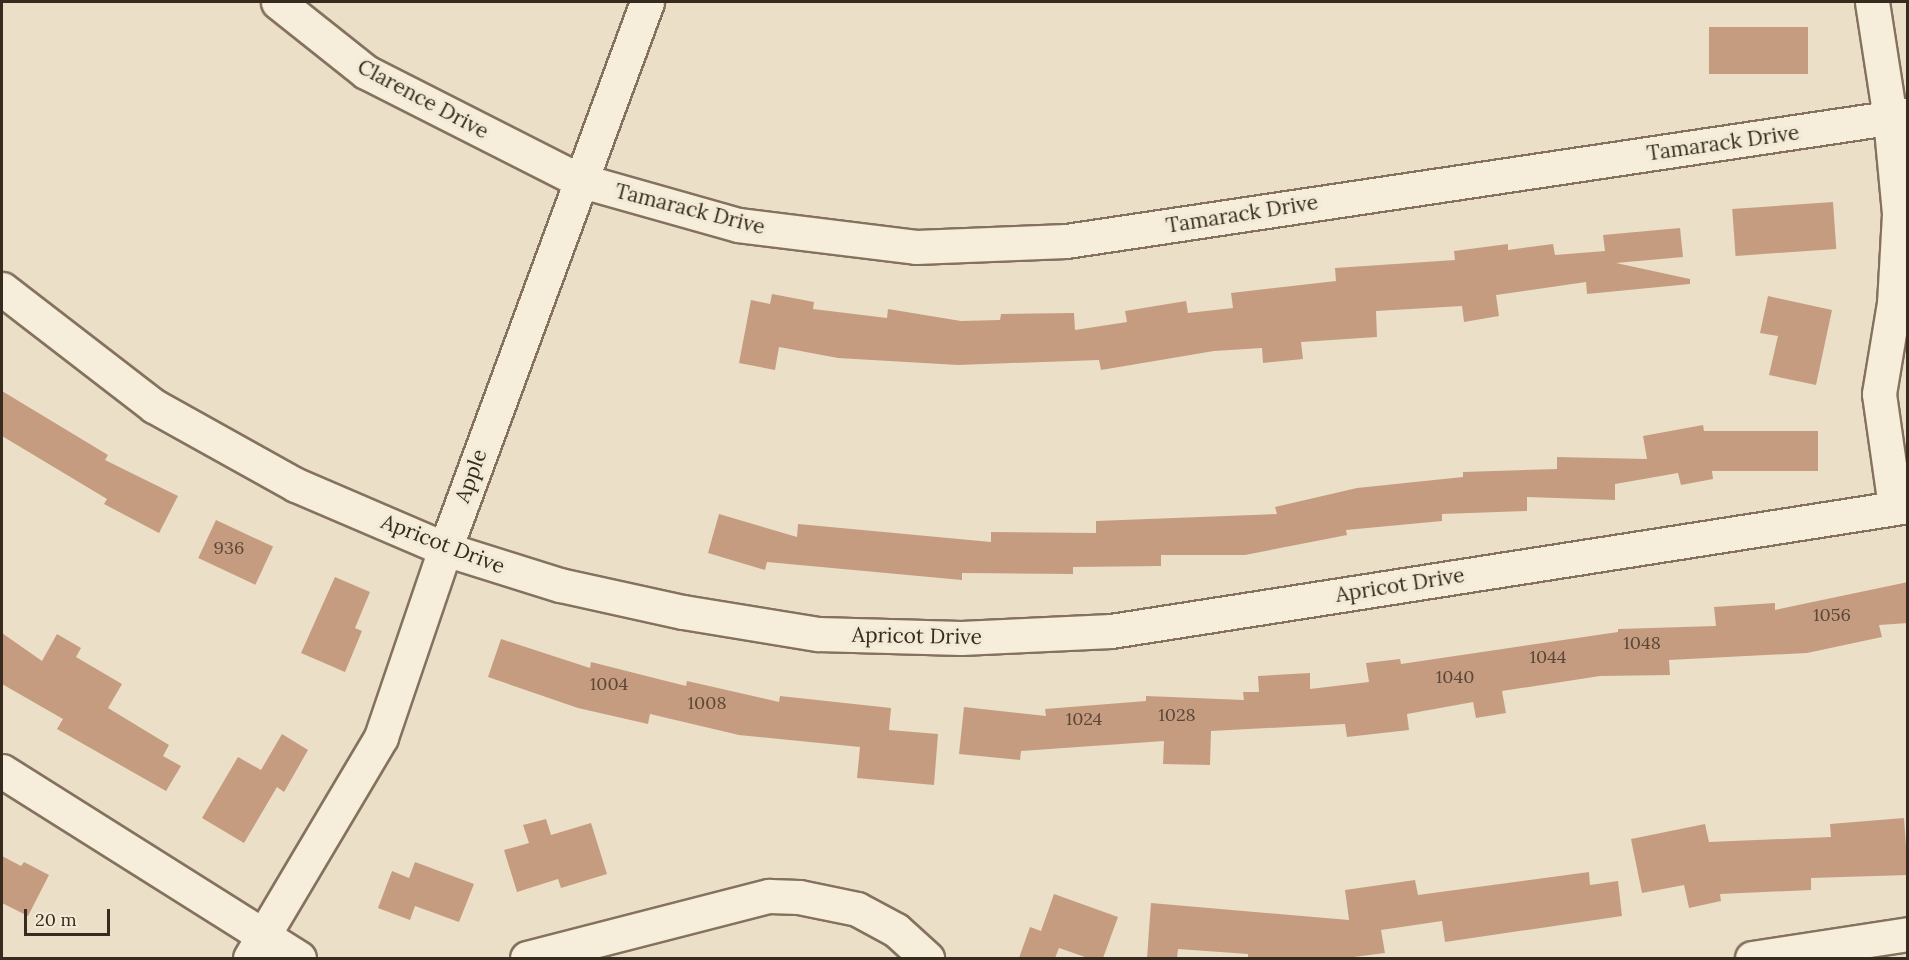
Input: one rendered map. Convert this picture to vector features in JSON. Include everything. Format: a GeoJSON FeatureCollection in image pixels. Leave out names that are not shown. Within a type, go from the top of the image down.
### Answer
{"type":"FeatureCollection","features":[{"type":"Feature","properties":{"kind":"street","name":"Clarence Drive"},"geometry":{"type":"LineString","coordinates":[[278,2],[366,72],[579,180]]}},
{"type":"Feature","properties":{"kind":"street","name":"Apple"},"geometry":{"type":"LineString","coordinates":[[256,947],[381,737],[445,549],[579,180],[647,2]]}},
{"type":"Feature","properties":{"kind":"street"},"geometry":{"type":"LineString","coordinates":[[1872,2],[1899,116],[1899,214],[1894,303],[1879,393],[1901,507]]}},
{"type":"Feature","properties":{"kind":"street","name":"Tamarack Drive"},"geometry":{"type":"LineString","coordinates":[[579,180],[750,226],[916,247],[1066,242],[1899,116]]}},
{"type":"Feature","properties":{"kind":"street","name":"Apricot Drive"},"geometry":{"type":"LineString","coordinates":[[2,289],[154,406],[296,485],[445,549],[560,585],[683,612],[818,634],[961,638],[1111,631],[1901,507]]}},
{"type":"Feature","properties":{"kind":"street"},"geometry":{"type":"LineString","coordinates":[[2,771],[256,947],[299,958]]}},
{"type":"Feature","properties":{"kind":"street"},"geometry":{"type":"LineString","coordinates":[[526,958],[769,896],[799,897],[857,909],[896,930],[927,958]]}},
{"type":"Feature","properties":{"kind":"street"},"geometry":{"type":"LineString","coordinates":[[1752,958],[1908,934]]}},
{"type":"Feature","properties":{"kind":"building"},"geometry":{"type":"Polygon","coordinates":[[[1709,27],[1808,27],[1808,74],[1709,74],[1709,27]]]}},
{"type":"Feature","properties":{"kind":"building"},"geometry":{"type":"Polygon","coordinates":[[[1833,202],[1836,249],[1736,256],[1732,209],[1833,202]]]}},
{"type":"Feature","properties":{"kind":"building"},"geometry":{"type":"Polygon","coordinates":[[[1680,228],[1683,257],[1616,263],[1690,279],[1690,284],[1587,294],[1586,282],[1496,295],[1499,316],[1464,322],[1462,306],[1376,311],[1377,337],[1301,342],[1303,359],[1263,363],[1262,348],[1214,351],[1101,370],[1099,360],[958,365],[838,358],[779,347],[775,370],[739,363],[751,300],[770,304],[772,294],[814,302],[813,309],[887,318],[888,309],[961,321],[1000,320],[1001,314],[1074,313],[1075,330],[1127,322],[1125,311],[1186,301],[1188,313],[1233,308],[1231,293],[1336,281],[1335,268],[1455,260],[1454,251],[1508,244],[1508,250],[1553,244],[1555,255],[1605,251],[1603,235],[1680,228]]]}},
{"type":"Feature","properties":{"kind":"building"},"geometry":{"type":"Polygon","coordinates":[[[1768,296],[1832,310],[1816,385],[1769,375],[1778,336],[1760,333],[1768,296]]]}},
{"type":"Feature","properties":{"kind":"building"},"geometry":{"type":"Polygon","coordinates":[[[2,391],[108,455],[105,460],[178,496],[159,533],[104,504],[107,499],[2,436],[2,391]]]}},
{"type":"Feature","properties":{"kind":"building"},"geometry":{"type":"Polygon","coordinates":[[[1703,425],[1704,431],[1818,431],[1818,471],[1712,471],[1713,479],[1681,485],[1678,473],[1615,484],[1615,500],[1527,497],[1527,511],[1442,514],[1442,521],[1346,530],[1347,535],[1245,555],[1161,555],[1161,566],[1073,567],[1073,574],[962,573],[962,580],[767,562],[765,570],[708,553],[719,514],[797,537],[798,524],[991,542],[991,532],[1096,533],[1096,521],[1277,514],[1275,507],[1357,488],[1463,477],[1463,472],[1557,469],[1557,457],[1647,459],[1643,436],[1703,425]]]}},
{"type":"Feature","properties":{"kind":"building"},"geometry":{"type":"Polygon","coordinates":[[[216,520],[273,547],[255,585],[198,558],[216,520]]]}},
{"type":"Feature","properties":{"kind":"building"},"geometry":{"type":"Polygon","coordinates":[[[335,577],[370,592],[355,628],[362,631],[345,672],[301,653],[335,577]]]}},
{"type":"Feature","properties":{"kind":"building"},"geometry":{"type":"Polygon","coordinates":[[[1908,582],[1908,623],[1879,625],[1882,637],[1807,653],[1669,660],[1670,675],[1600,676],[1502,691],[1506,713],[1476,718],[1473,702],[1407,714],[1409,730],[1347,737],[1345,724],[1211,731],[1210,765],[1163,764],[1164,741],[1021,751],[1020,760],[959,754],[964,707],[1046,716],[1045,709],[1146,701],[1146,696],[1244,700],[1243,692],[1259,692],[1258,676],[1310,673],[1310,689],[1369,682],[1366,663],[1400,659],[1401,664],[1618,632],[1618,629],[1716,626],[1714,607],[1775,603],[1775,610],[1908,582]]]}},
{"type":"Feature","properties":{"kind":"building"},"geometry":{"type":"Polygon","coordinates":[[[2,633],[42,661],[57,634],[81,648],[76,657],[122,684],[108,708],[169,745],[163,756],[181,766],[166,791],[57,729],[63,719],[2,684],[2,633]]]}},
{"type":"Feature","properties":{"kind":"building"},"geometry":{"type":"Polygon","coordinates":[[[501,639],[590,668],[591,662],[686,686],[687,681],[779,702],[780,696],[891,708],[889,730],[938,734],[934,785],[857,778],[860,747],[739,735],[650,714],[648,724],[578,708],[488,677],[501,639]]]}},
{"type":"Feature","properties":{"kind":"building"},"geometry":{"type":"Polygon","coordinates":[[[282,734],[308,750],[284,792],[277,787],[244,843],[202,818],[238,757],[261,770],[282,734]]]}},
{"type":"Feature","properties":{"kind":"building"},"geometry":{"type":"Polygon","coordinates":[[[1904,818],[1908,875],[1811,878],[1811,890],[1720,894],[1721,901],[1689,908],[1684,885],[1642,893],[1631,839],[1705,824],[1709,842],[1831,837],[1830,824],[1904,818]]]}},
{"type":"Feature","properties":{"kind":"building"},"geometry":{"type":"Polygon","coordinates":[[[546,819],[551,835],[591,823],[607,874],[561,888],[558,879],[517,892],[504,850],[529,843],[523,825],[546,819]]]}},
{"type":"Feature","properties":{"kind":"building"},"geometry":{"type":"Polygon","coordinates":[[[2,856],[21,866],[24,862],[49,875],[28,916],[2,903],[2,856]]]}},
{"type":"Feature","properties":{"kind":"building"},"geometry":{"type":"Polygon","coordinates":[[[415,862],[474,884],[459,922],[415,906],[410,920],[378,908],[392,871],[409,878],[415,862]]]}},
{"type":"Feature","properties":{"kind":"building"},"geometry":{"type":"Polygon","coordinates":[[[1589,872],[1590,885],[1618,881],[1622,916],[1445,942],[1442,921],[1381,930],[1385,953],[1346,958],[1248,958],[1248,954],[1178,949],[1177,958],[1147,958],[1151,903],[1349,920],[1345,890],[1415,880],[1418,895],[1589,872]]]}},
{"type":"Feature","properties":{"kind":"building"},"geometry":{"type":"Polygon","coordinates":[[[1054,894],[1118,917],[1103,958],[1088,958],[1059,948],[1055,958],[1019,958],[1030,927],[1041,931],[1054,894]]]}}]}
